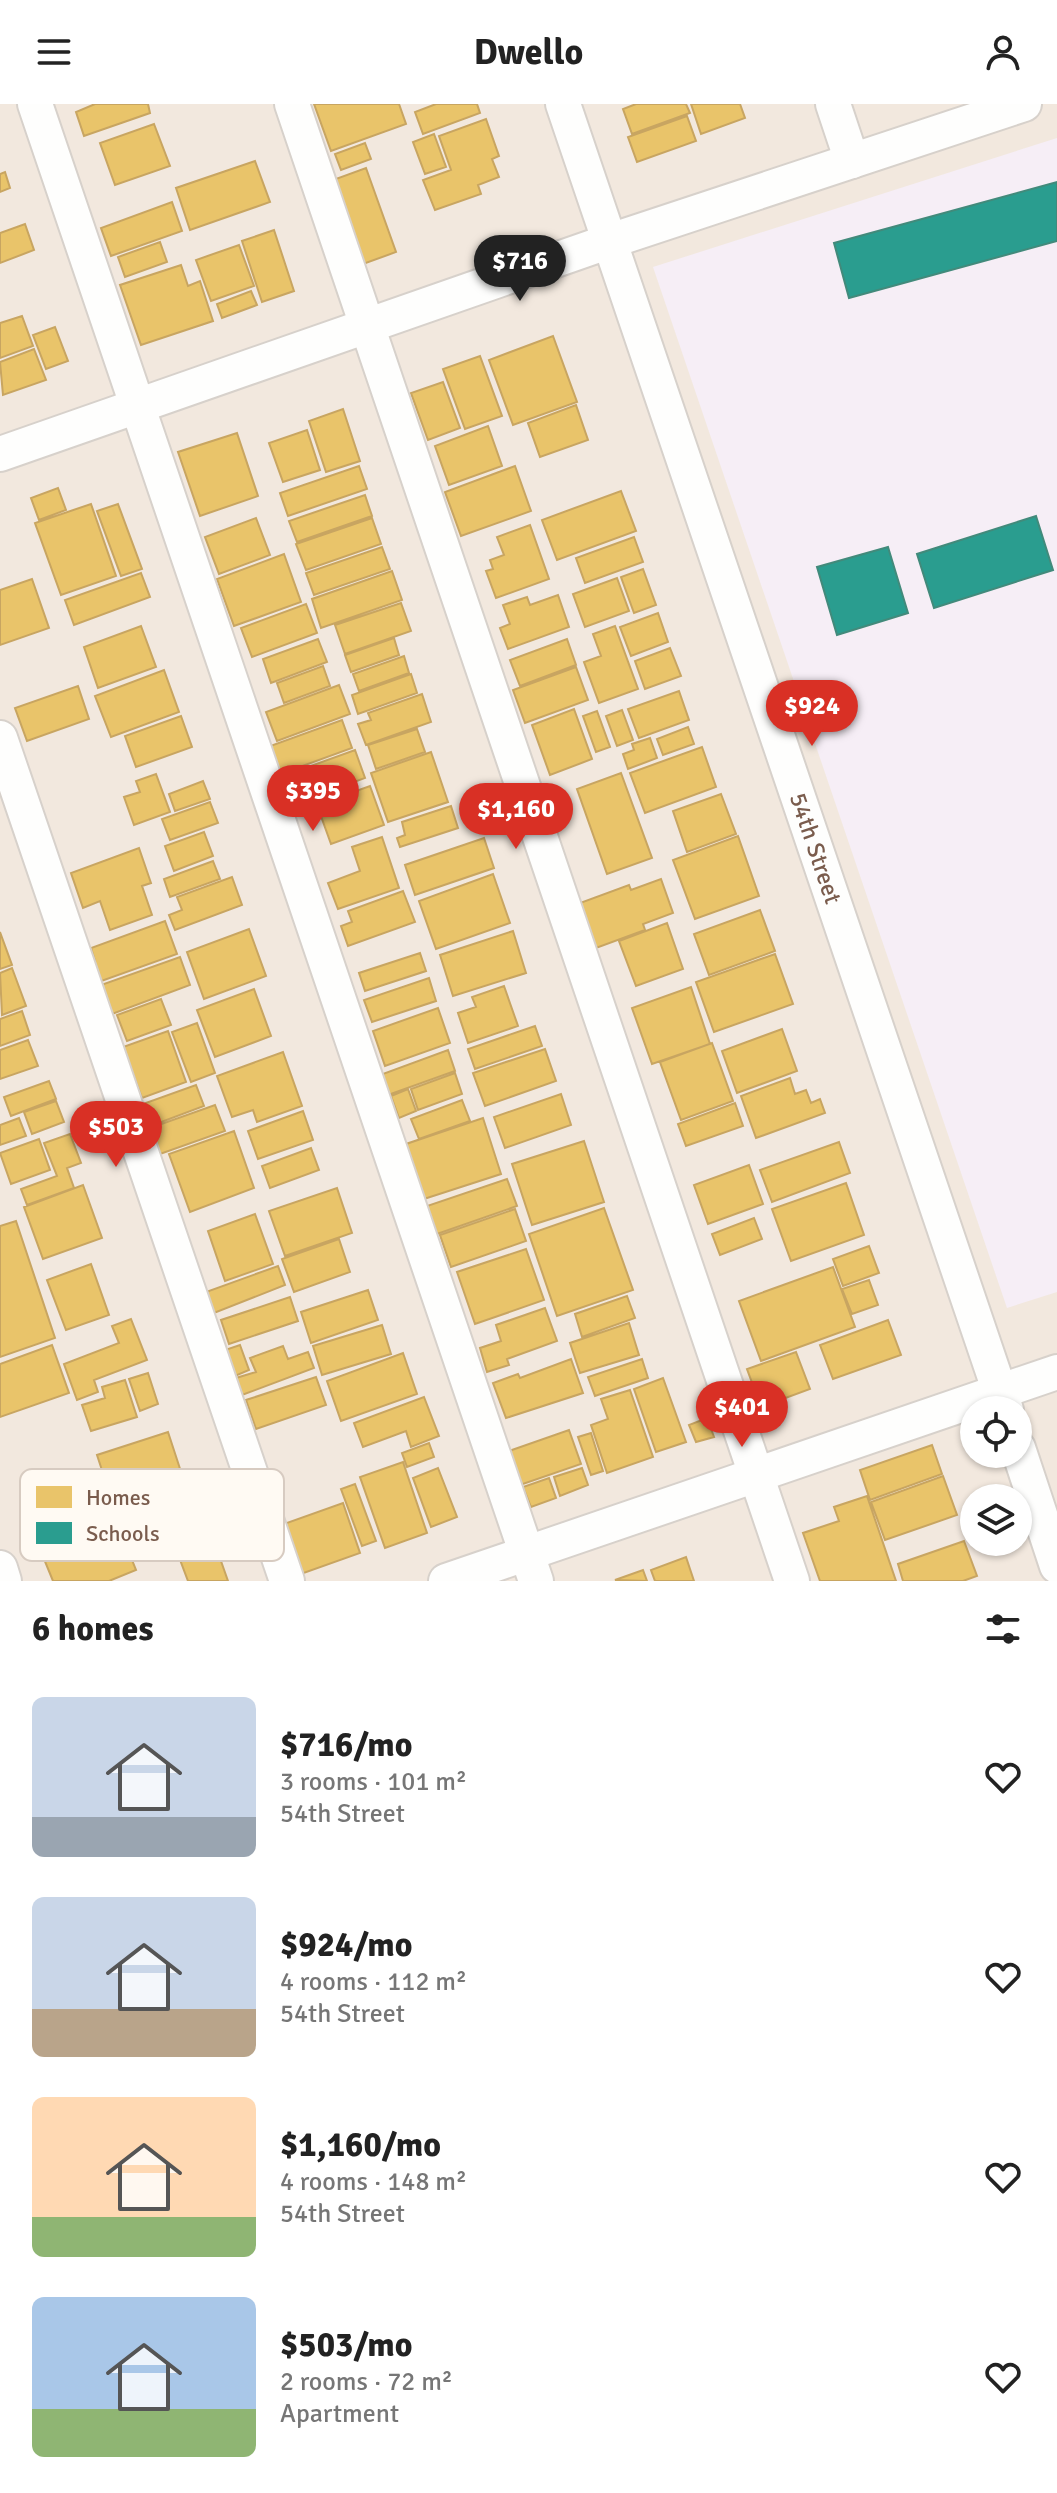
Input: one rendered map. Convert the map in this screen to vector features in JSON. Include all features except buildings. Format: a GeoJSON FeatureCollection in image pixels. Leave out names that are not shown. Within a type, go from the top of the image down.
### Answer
{"type":"FeatureCollection","features":[{"type":"Feature","properties":{"kind":"street"},"geometry":{"type":"LineString","coordinates":[[35,104],[532,1567]]}},
{"type":"Feature","properties":{"kind":"street"},"geometry":{"type":"LineString","coordinates":[[292,104],[792,1581]]}},
{"type":"Feature","properties":{"kind":"street","name":"54th Street"},"geometry":{"type":"LineString","coordinates":[[563,104],[1001,1396]]}},
{"type":"Feature","properties":{"kind":"street"},"geometry":{"type":"LineString","coordinates":[[833,104],[852,161]]}},
{"type":"Feature","properties":{"kind":"street"},"geometry":{"type":"LineString","coordinates":[[0,454],[610,241],[1024,104]]}},
{"type":"Feature","properties":{"kind":"street"},"geometry":{"type":"LineString","coordinates":[[0,738],[249,1469]]}},
{"type":"Feature","properties":{"kind":"street"},"geometry":{"type":"LineString","coordinates":[[1012,1396],[1057,1372]]}},
{"type":"Feature","properties":{"kind":"street"},"geometry":{"type":"LineString","coordinates":[[446,1581],[532,1567],[757,1474],[960,1414]]}},
{"type":"Feature","properties":{"kind":"street"},"geometry":{"type":"LineString","coordinates":[[1025,1468],[1057,1566]]}},
{"type":"Feature","properties":{"kind":"street"},"geometry":{"type":"LineString","coordinates":[[280,1561],[287,1581]]}},
{"type":"Feature","properties":{"kind":"street"},"geometry":{"type":"LineString","coordinates":[[0,1568],[4,1581]]}},
{"type":"Feature","properties":{"kind":"shaded area"},"geometry":{"type":"Polygon","coordinates":[[[0,104],[1057,104],[1057,1581],[0,1581],[0,104]]]}},
{"type":"Feature","properties":{"kind":"shaded area"},"geometry":{"type":"Polygon","coordinates":[[[1057,138],[1057,1292],[1007,1308],[653,267],[1057,138]]]}}]}
